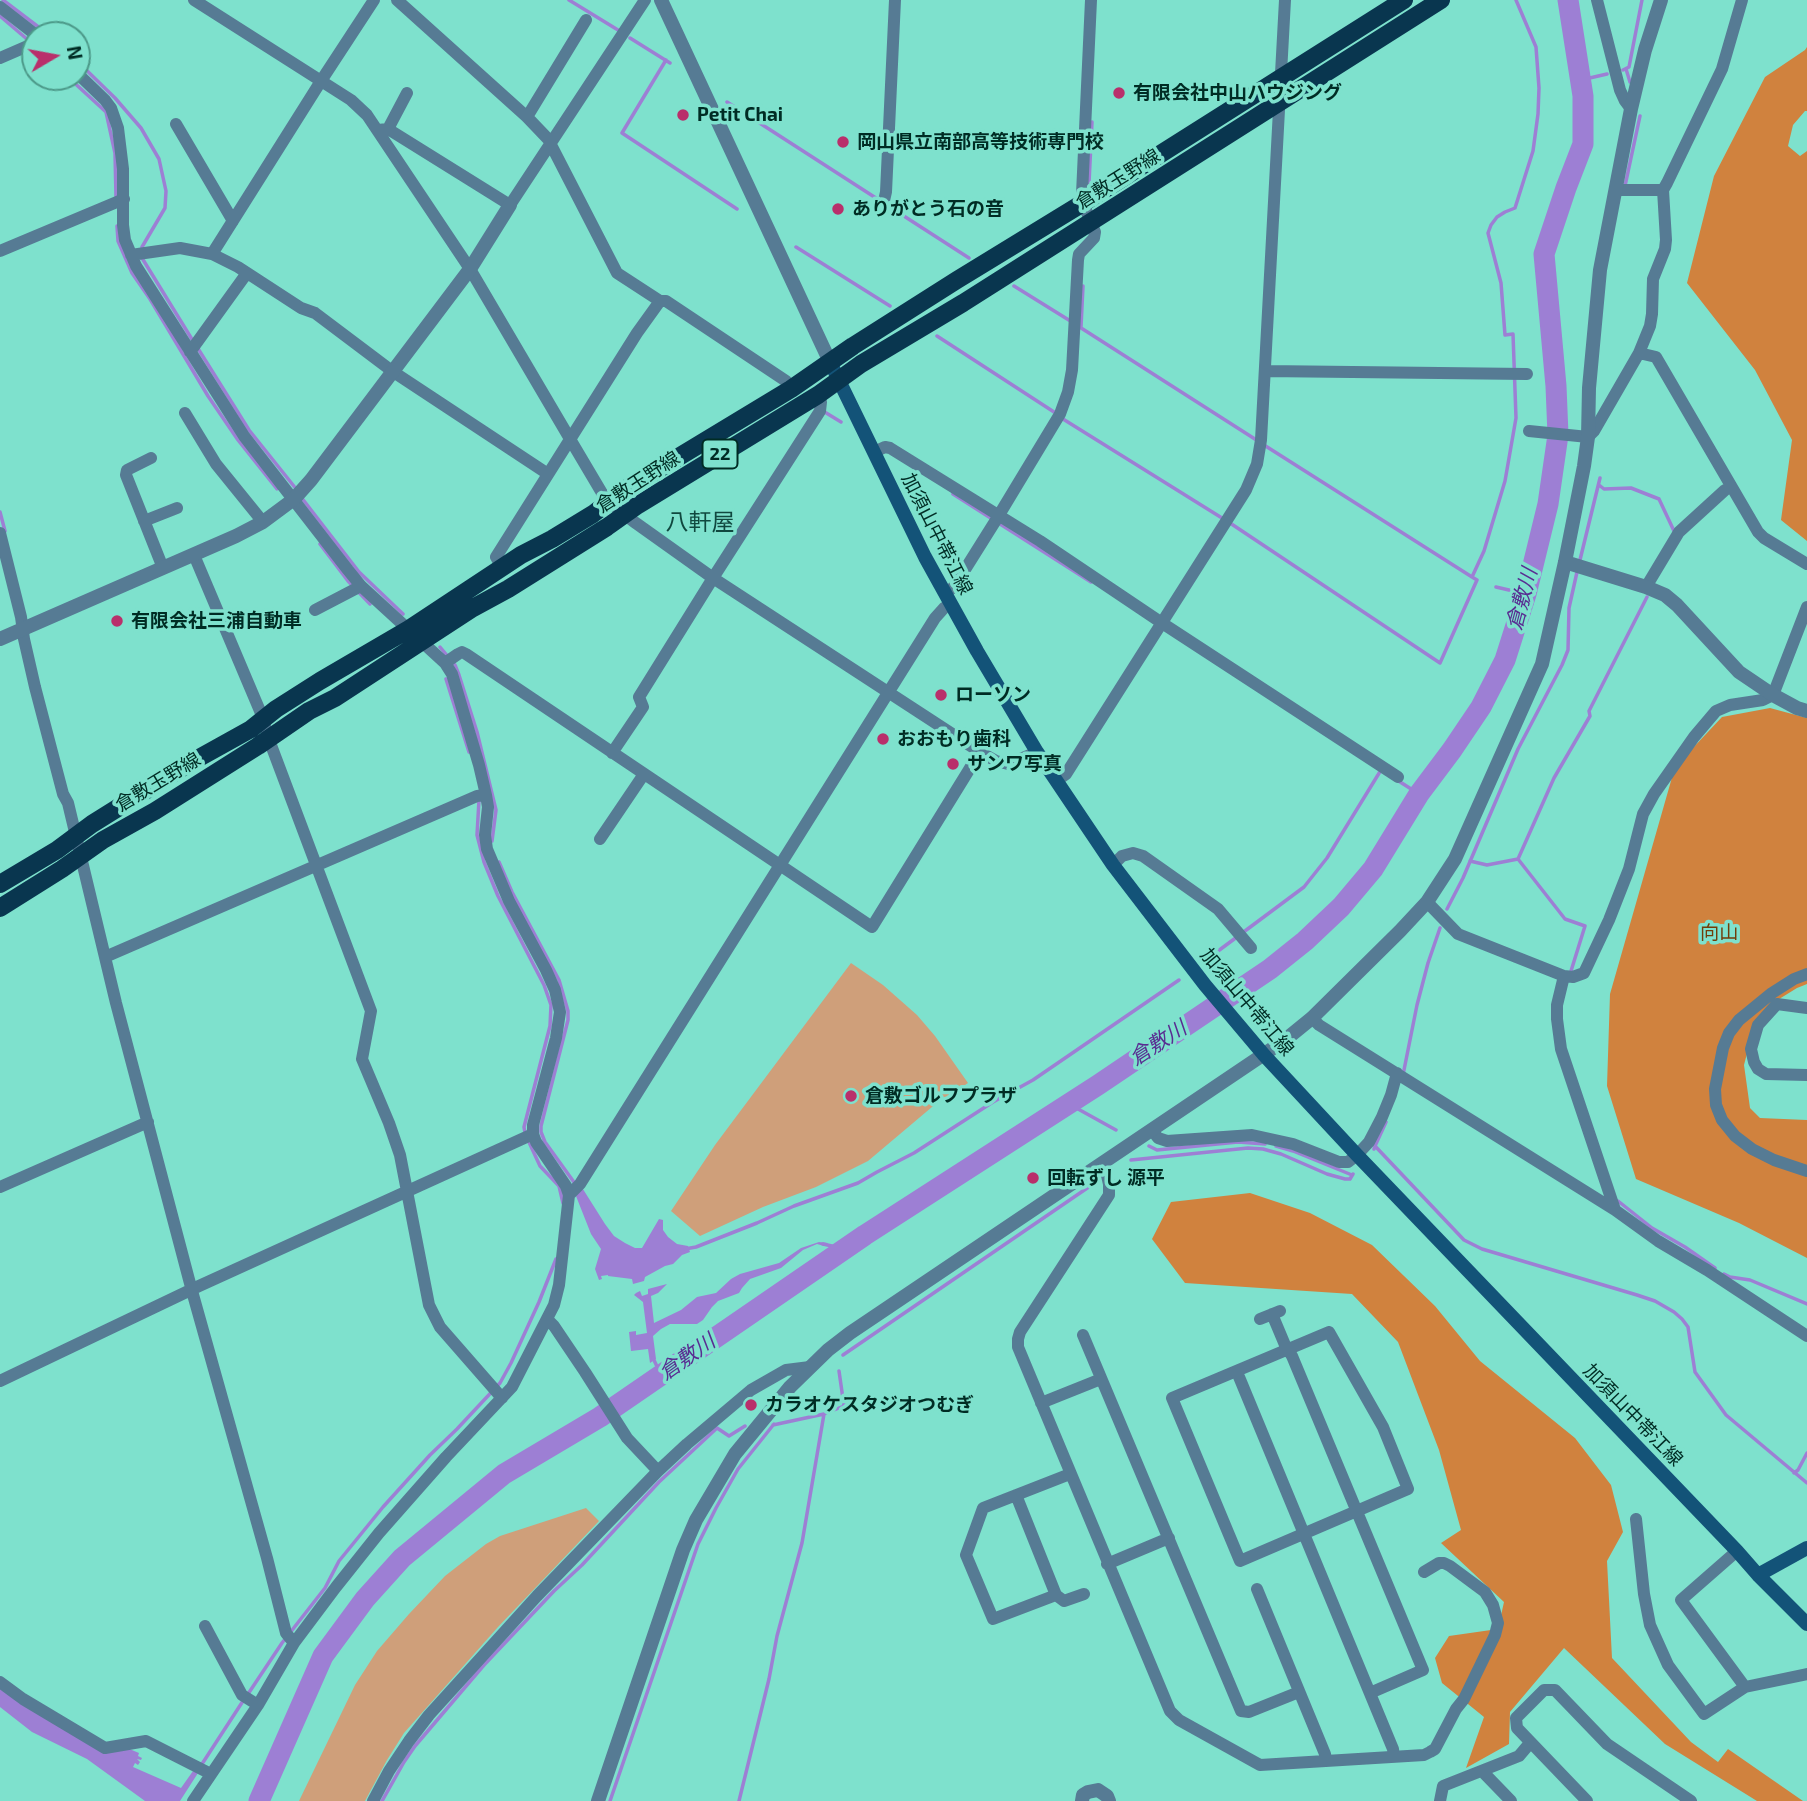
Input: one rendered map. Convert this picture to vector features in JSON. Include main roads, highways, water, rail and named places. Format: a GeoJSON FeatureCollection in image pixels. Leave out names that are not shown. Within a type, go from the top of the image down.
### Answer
{"type":"FeatureCollection","features":[{"type":"Feature","properties":{"kind":"main road","name":"倉敷玉野線"},"geometry":{"type":"LineString","coordinates":[[0,884],[57,850],[92,824],[178,770],[231,741],[320,681],[562,533],[624,490],[791,389],[945,288],[1404,0]]}},
{"type":"Feature","properties":{"kind":"main road","name":"倉敷玉野線"},"geometry":{"type":"LineString","coordinates":[[0,908],[103,840],[155,811],[473,608],[508,589],[818,395],[861,363],[963,303],[1441,0]]}},
{"type":"Feature","properties":{"kind":"main road","name":"加須山中帯江線"},"geometry":{"type":"LineString","coordinates":[[830,362],[895,498],[948,599],[1037,752],[1113,864],[1205,985],[1264,1055],[1357,1155],[1807,1624]]}},
{"type":"Feature","properties":{"kind":"main road"},"geometry":{"type":"LineString","coordinates":[[1758,1575],[1807,1548]]}},
{"type":"Feature","properties":{"kind":"waterway"},"geometry":{"type":"LineString","coordinates":[[3,0],[31,21]]}},
{"type":"Feature","properties":{"kind":"waterway"},"geometry":{"type":"LineString","coordinates":[[569,0],[618,30]]}},
{"type":"Feature","properties":{"kind":"waterway"},"geometry":{"type":"LineString","coordinates":[[1063,419],[1230,523],[1440,663],[1477,580],[1472,577],[1484,551],[1505,481],[1516,418],[1513,334],[1505,335],[1501,283],[1488,233],[1497,217],[1515,208],[1533,151],[1538,114],[1536,47],[1516,0]]}},
{"type":"Feature","properties":{"kind":"waterway","name":"倉敷川"},"geometry":{"type":"LineString","coordinates":[[259,1801],[323,1656],[365,1599],[402,1558],[504,1474],[600,1417],[865,1235],[1098,1085],[1270,969],[1341,907],[1373,869],[1419,794],[1481,707],[1505,660],[1526,594],[1548,504],[1558,435],[1544,254],[1583,144],[1583,96],[1568,0]]}},
{"type":"Feature","properties":{"kind":"waterway"},"geometry":{"type":"LineString","coordinates":[[1623,70],[1629,67],[1642,0]]}},
{"type":"Feature","properties":{"kind":"waterway"},"geometry":{"type":"LineString","coordinates":[[0,16],[21,34]]}},
{"type":"Feature","properties":{"kind":"waterway"},"geometry":{"type":"LineString","coordinates":[[630,38],[670,63]]}},
{"type":"Feature","properties":{"kind":"waterway"},"geometry":{"type":"LineString","coordinates":[[666,60],[622,133],[737,209]]}},
{"type":"Feature","properties":{"kind":"waterway"},"geometry":{"type":"LineString","coordinates":[[1626,69],[1630,82]]}},
{"type":"Feature","properties":{"kind":"waterway"},"geometry":{"type":"LineString","coordinates":[[1581,80],[1607,74]]}},
{"type":"Feature","properties":{"kind":"waterway"},"geometry":{"type":"LineString","coordinates":[[91,75],[141,128],[159,159],[166,191],[165,208],[142,250]]}},
{"type":"Feature","properties":{"kind":"waterway"},"geometry":{"type":"LineString","coordinates":[[83,91],[106,112],[115,153],[116,197]]}},
{"type":"Feature","properties":{"kind":"waterway"},"geometry":{"type":"LineString","coordinates":[[727,102],[969,258]]}},
{"type":"Feature","properties":{"kind":"waterway"},"geometry":{"type":"LineString","coordinates":[[1625,186],[1640,116]]}},
{"type":"Feature","properties":{"kind":"waterway"},"geometry":{"type":"LineString","coordinates":[[1089,183],[1092,122]]}},
{"type":"Feature","properties":{"kind":"waterway"},"geometry":{"type":"LineString","coordinates":[[117,226],[118,241],[132,273],[208,396],[238,440],[277,489]]}},
{"type":"Feature","properties":{"kind":"waterway"},"geometry":{"type":"LineString","coordinates":[[796,247],[890,306]]}},
{"type":"Feature","properties":{"kind":"waterway"},"geometry":{"type":"LineString","coordinates":[[142,258],[193,341]]}},
{"type":"Feature","properties":{"kind":"waterway"},"geometry":{"type":"LineString","coordinates":[[1014,286],[1072,322]]}},
{"type":"Feature","properties":{"kind":"waterway"},"geometry":{"type":"LineString","coordinates":[[1081,327],[1083,286]]}},
{"type":"Feature","properties":{"kind":"waterway"},"geometry":{"type":"LineString","coordinates":[[1078,326],[1258,441]]}},
{"type":"Feature","properties":{"kind":"waterway"},"geometry":{"type":"LineString","coordinates":[[937,336],[1054,412]]}},
{"type":"Feature","properties":{"kind":"waterway"},"geometry":{"type":"LineString","coordinates":[[197,347],[249,430],[297,490]]}},
{"type":"Feature","properties":{"kind":"waterway"},"geometry":{"type":"LineString","coordinates":[[823,411],[841,422]]}},
{"type":"Feature","properties":{"kind":"waterway"},"geometry":{"type":"LineString","coordinates":[[1264,445],[1472,577]]}},
{"type":"Feature","properties":{"kind":"waterway"},"geometry":{"type":"LineString","coordinates":[[1579,564],[1600,478]]}},
{"type":"Feature","properties":{"kind":"waterway"},"geometry":{"type":"LineString","coordinates":[[1599,485],[1604,489],[1631,488],[1659,499],[1674,531]]}},
{"type":"Feature","properties":{"kind":"waterway"},"geometry":{"type":"LineString","coordinates":[[953,494],[1091,582]]}},
{"type":"Feature","properties":{"kind":"waterway"},"geometry":{"type":"LineString","coordinates":[[301,497],[359,572],[403,614]]}},
{"type":"Feature","properties":{"kind":"waterway"},"geometry":{"type":"LineString","coordinates":[[0,512],[5,531]]}},
{"type":"Feature","properties":{"kind":"waterway"},"geometry":{"type":"LineString","coordinates":[[320,544],[348,581],[370,604]]}},
{"type":"Feature","properties":{"kind":"waterway"},"geometry":{"type":"LineString","coordinates":[[1447,909],[1518,749],[1568,650],[1569,608],[1577,572]]}},
{"type":"Feature","properties":{"kind":"waterway"},"geometry":{"type":"LineString","coordinates":[[1496,587],[1526,594]]}},
{"type":"Feature","properties":{"kind":"waterway"},"geometry":{"type":"LineString","coordinates":[[1470,861],[1487,865],[1518,859],[1554,778],[1590,716],[1589,711],[1647,597]]}},
{"type":"Feature","properties":{"kind":"waterway"},"geometry":{"type":"LineString","coordinates":[[440,647],[455,665],[477,732],[496,810],[492,841]]}},
{"type":"Feature","properties":{"kind":"waterway"},"geometry":{"type":"LineString","coordinates":[[446,679],[469,752]]}},
{"type":"Feature","properties":{"kind":"waterway"},"geometry":{"type":"LineString","coordinates":[[1206,960],[1304,887],[1327,858],[1381,770]]}},
{"type":"Feature","properties":{"kind":"waterway"},"geometry":{"type":"LineString","coordinates":[[1397,780],[1419,794]]}},
{"type":"Feature","properties":{"kind":"waterway"},"geometry":{"type":"LineString","coordinates":[[479,800],[477,835],[484,862],[498,896],[544,985],[551,1005],[550,1026],[524,1127],[525,1133]]}},
{"type":"Feature","properties":{"kind":"waterway"},"geometry":{"type":"LineString","coordinates":[[1518,859],[1565,919],[1585,926],[1571,971]]}},
{"type":"Feature","properties":{"kind":"waterway"},"geometry":{"type":"LineString","coordinates":[[499,862],[559,980],[568,1011],[541,1132],[545,1142],[576,1185]]}},
{"type":"Feature","properties":{"kind":"waterway"},"geometry":{"type":"LineString","coordinates":[[1403,1075],[1417,1005],[1440,928]]}},
{"type":"Feature","properties":{"kind":"waterway"},"geometry":{"type":"LineString","coordinates":[[685,1249],[858,1183],[914,1153],[993,1102],[1033,1080],[1179,980]]}},
{"type":"Feature","properties":{"kind":"waterway"},"geometry":{"type":"LineString","coordinates":[[1069,1104],[1116,1130]]}},
{"type":"Feature","properties":{"kind":"waterway"},"geometry":{"type":"LineString","coordinates":[[1375,1146],[1386,1122]]}},
{"type":"Feature","properties":{"kind":"waterway"},"geometry":{"type":"LineString","coordinates":[[528,1140],[540,1166],[559,1186],[563,1203]]}},
{"type":"Feature","properties":{"kind":"waterway"},"geometry":{"type":"LineString","coordinates":[[1149,1146],[1157,1150],[1238,1142],[1265,1144]]}},
{"type":"Feature","properties":{"kind":"waterway"},"geometry":{"type":"LineString","coordinates":[[1276,1146],[1352,1175]]}},
{"type":"Feature","properties":{"kind":"waterway"},"geometry":{"type":"LineString","coordinates":[[1374,1149],[1375,1146],[1464,1240],[1482,1249],[1655,1301],[1674,1312],[1688,1327],[1695,1372],[1726,1415],[1807,1483]]}},
{"type":"Feature","properties":{"kind":"waterway"},"geometry":{"type":"LineString","coordinates":[[1131,1160],[1248,1148],[1281,1154],[1345,1179],[1350,1179],[1353,1174]]}},
{"type":"Feature","properties":{"kind":"waterway"},"geometry":{"type":"LineString","coordinates":[[843,1355],[1099,1180]]}},
{"type":"Feature","properties":{"kind":"waterway"},"geometry":{"type":"LineString","coordinates":[[1618,1201],[1652,1228],[1715,1268]]}},
{"type":"Feature","properties":{"kind":"waterway"},"geometry":{"type":"LineString","coordinates":[[823,1244],[845,1249]]}},
{"type":"Feature","properties":{"kind":"waterway"},"geometry":{"type":"LineString","coordinates":[[248,1694],[282,1643],[325,1588],[339,1561],[430,1455],[500,1383],[539,1302],[556,1259]]}},
{"type":"Feature","properties":{"kind":"waterway"},"geometry":{"type":"LineString","coordinates":[[1724,1274],[1750,1280],[1807,1304]]}},
{"type":"Feature","properties":{"kind":"waterway"},"geometry":{"type":"LineString","coordinates":[[653,1358],[661,1375]]}},
{"type":"Feature","properties":{"kind":"waterway"},"geometry":{"type":"LineString","coordinates":[[773,1425],[824,1414],[844,1406],[839,1371]]}},
{"type":"Feature","properties":{"kind":"waterway"},"geometry":{"type":"LineString","coordinates":[[739,1801],[777,1636],[802,1543],[824,1414]]}},
{"type":"Feature","properties":{"kind":"waterway"},"geometry":{"type":"LineString","coordinates":[[610,1801],[698,1544],[738,1469],[774,1424]]}},
{"type":"Feature","properties":{"kind":"waterway"},"geometry":{"type":"LineString","coordinates":[[382,1801],[415,1746],[484,1665],[659,1482],[717,1428],[729,1436],[745,1426]]}},
{"type":"Feature","properties":{"kind":"waterway"},"geometry":{"type":"LineString","coordinates":[[1794,1473],[1807,1453]]}},
{"type":"Feature","properties":{"kind":"waterway"},"geometry":{"type":"LineString","coordinates":[[202,1764],[243,1701]]}},
{"type":"Feature","properties":{"kind":"place","name":"有限会社中山ハウジング"},"geometry":{"type":"Point","coordinates":[1119,93]}},
{"type":"Feature","properties":{"kind":"place","name":"Petit Chai"},"geometry":{"type":"Point","coordinates":[683,115]}},
{"type":"Feature","properties":{"kind":"place","name":"岡山県立南部高等技術専門校"},"geometry":{"type":"Point","coordinates":[843,142]}},
{"type":"Feature","properties":{"kind":"place","name":"ありがとう石の音"},"geometry":{"type":"Point","coordinates":[838,209]}},
{"type":"Feature","properties":{"kind":"place","name":"有限会社三浦自動車"},"geometry":{"type":"Point","coordinates":[117,621]}},
{"type":"Feature","properties":{"kind":"place","name":"ローソン"},"geometry":{"type":"Point","coordinates":[941,695]}},
{"type":"Feature","properties":{"kind":"place","name":"おおもり歯科"},"geometry":{"type":"Point","coordinates":[883,739]}},
{"type":"Feature","properties":{"kind":"place","name":"サンワ写真"},"geometry":{"type":"Point","coordinates":[953,764]}},
{"type":"Feature","properties":{"kind":"place","name":"倉敷ゴルフプラザ"},"geometry":{"type":"Point","coordinates":[851,1096]}},
{"type":"Feature","properties":{"kind":"place","name":"回転ずし 源平"},"geometry":{"type":"Point","coordinates":[1033,1178]}},
{"type":"Feature","properties":{"kind":"place","name":"カラオケスタジオつむぎ"},"geometry":{"type":"Point","coordinates":[751,1405]}},
{"type":"Feature","properties":{"kind":"district","name":"八軒屋"},"geometry":{"type":"Point","coordinates":[700,522]}},
{"type":"Feature","properties":{"kind":"park label","name":"向山"},"geometry":{"type":"Point","coordinates":[1719,933]}}]}
